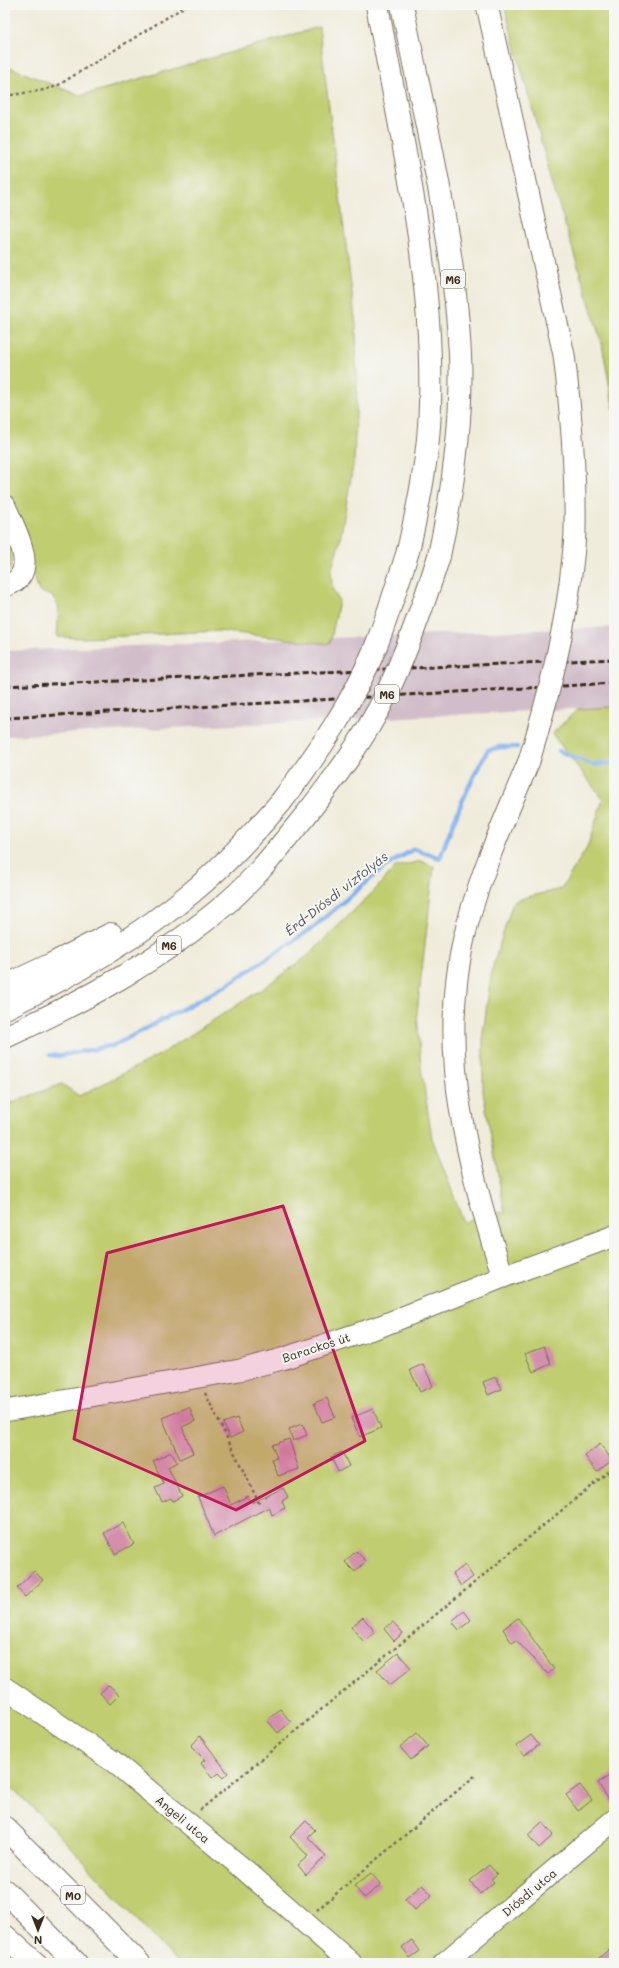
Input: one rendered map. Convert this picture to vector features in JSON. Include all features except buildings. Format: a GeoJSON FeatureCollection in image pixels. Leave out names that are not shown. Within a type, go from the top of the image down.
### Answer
{"type":"FeatureCollection","features":[{"type":"Feature","properties":{"kind":"highway","name":"M6"},"geometry":{"type":"LineString","coordinates":[[191,894],[239,848],[281,802],[316,755],[338,720],[375,648],[391,604],[408,551],[422,486],[430,406],[428,328],[424,280],[414,205],[377,5]]}},
{"type":"Feature","properties":{"kind":"highway","name":"M6"},"geometry":{"type":"LineString","coordinates":[[5,1037],[83,1000],[172,944],[228,902],[276,851],[338,773],[386,695],[420,615],[439,556],[451,488],[460,406],[460,356],[452,271],[440,195],[402,5]]}},
{"type":"Feature","properties":{"kind":"highway"},"geometry":{"type":"LineString","coordinates":[[5,986],[191,894]]}},
{"type":"Feature","properties":{"kind":"highway"},"geometry":{"type":"LineString","coordinates":[[5,1008],[104,954],[141,931],[191,894]]}},
{"type":"Feature","properties":{"kind":"highway","name":"M0"},"geometry":{"type":"LineString","coordinates":[[5,1828],[139,1963]]}},
{"type":"Feature","properties":{"kind":"highway"},"geometry":{"type":"LineString","coordinates":[[5,1891],[76,1963]]}},
{"type":"Feature","properties":{"kind":"highway"},"geometry":{"type":"LineString","coordinates":[[5,1936],[35,1963]]}},
{"type":"Feature","properties":{"kind":"street"},"geometry":{"type":"LineString","coordinates":[[487,5],[564,355],[570,403],[574,465],[575,530],[570,583],[556,665],[547,703],[529,761],[500,831],[471,911],[464,939],[457,985],[454,1029],[457,1093],[464,1137],[474,1180],[503,1277]]}},
{"type":"Feature","properties":{"kind":"street"},"geometry":{"type":"LineString","coordinates":[[5,506],[25,557],[24,568],[19,579],[5,586]]}},
{"type":"Feature","properties":{"kind":"street","name":"Barackos út"},"geometry":{"type":"LineString","coordinates":[[5,1411],[240,1370],[326,1345],[381,1326],[503,1277],[614,1236]]}},
{"type":"Feature","properties":{"kind":"street","name":"Angeli utca"},"geometry":{"type":"LineString","coordinates":[[5,1688],[114,1762],[246,1871],[351,1963]]}},
{"type":"Feature","properties":{"kind":"street","name":"Diósdi utca"},"geometry":{"type":"LineString","coordinates":[[444,1963],[614,1820]]}},
{"type":"Feature","properties":{"kind":"path"},"geometry":{"type":"LineString","coordinates":[[5,96],[44,90],[57,86],[187,5]]}},
{"type":"Feature","properties":{"kind":"path"},"geometry":{"type":"LineString","coordinates":[[198,1378],[260,1505]]}},
{"type":"Feature","properties":{"kind":"path"},"geometry":{"type":"LineString","coordinates":[[186,1822],[614,1467]]}},
{"type":"Feature","properties":{"kind":"path"},"geometry":{"type":"LineString","coordinates":[[303,1921],[477,1774]]}},
{"type":"Feature","properties":{"kind":"highlighted area"},"geometry":{"type":"Polygon","coordinates":[[[283,1206],[365,1441],[236,1510],[74,1439],[107,1253],[283,1206]]]}},
{"type":"Feature","properties":{"kind":"shaded area"},"geometry":{"type":"Polygon","coordinates":[[[614,627],[614,707],[5,736],[5,651],[614,627]]]}},
{"type":"Feature","properties":{"kind":"green space"},"geometry":{"type":"Polygon","coordinates":[[[504,5],[614,5],[614,411],[602,344],[555,192],[504,5]]]}},
{"type":"Feature","properties":{"kind":"green space"},"geometry":{"type":"Polygon","coordinates":[[[319,27],[356,326],[357,390],[354,460],[340,540],[331,571],[332,588],[339,601],[330,644],[218,631],[85,638],[57,637],[59,607],[52,596],[39,591],[5,498],[5,65],[80,96],[319,27]]]}},
{"type":"Feature","properties":{"kind":"green space"},"geometry":{"type":"Polygon","coordinates":[[[5,530],[11,547],[11,559],[5,576],[5,530]]]}},
{"type":"Feature","properties":{"kind":"green space"},"geometry":{"type":"Polygon","coordinates":[[[614,707],[614,1963],[178,1963],[47,1822],[5,1781],[5,1105],[62,1084],[79,1096],[159,1055],[259,991],[305,958],[376,889],[395,867],[422,861],[434,867],[417,1012],[421,1068],[432,1138],[464,1223],[483,1214],[505,1213],[483,1092],[483,1033],[492,969],[513,902],[561,889],[587,848],[603,799],[552,734],[578,709],[614,707]]]}},
{"type":"Feature","properties":{"kind":"green space"},"geometry":{"type":"Polygon","coordinates":[[[5,1949],[20,1963],[5,1963],[5,1949]]]}},
{"type":"Feature","properties":{"kind":"waterway","name":"Érd-Diósdi vízfolyás"},"geometry":{"type":"LineString","coordinates":[[50,1055],[58,1056],[115,1045],[227,985],[314,927],[383,868],[414,849],[440,858],[461,803],[488,750],[501,747],[517,747]]}},
{"type":"Feature","properties":{"kind":"waterway","name":"Érd-Diósdi vízfolyás"},"geometry":{"type":"LineString","coordinates":[[559,751],[593,765],[614,763]]}},
{"type":"Feature","properties":{"kind":"railway"},"geometry":{"type":"LineString","coordinates":[[5,686],[614,659]]}},
{"type":"Feature","properties":{"kind":"railway"},"geometry":{"type":"LineString","coordinates":[[5,718],[614,683]]}}]}
